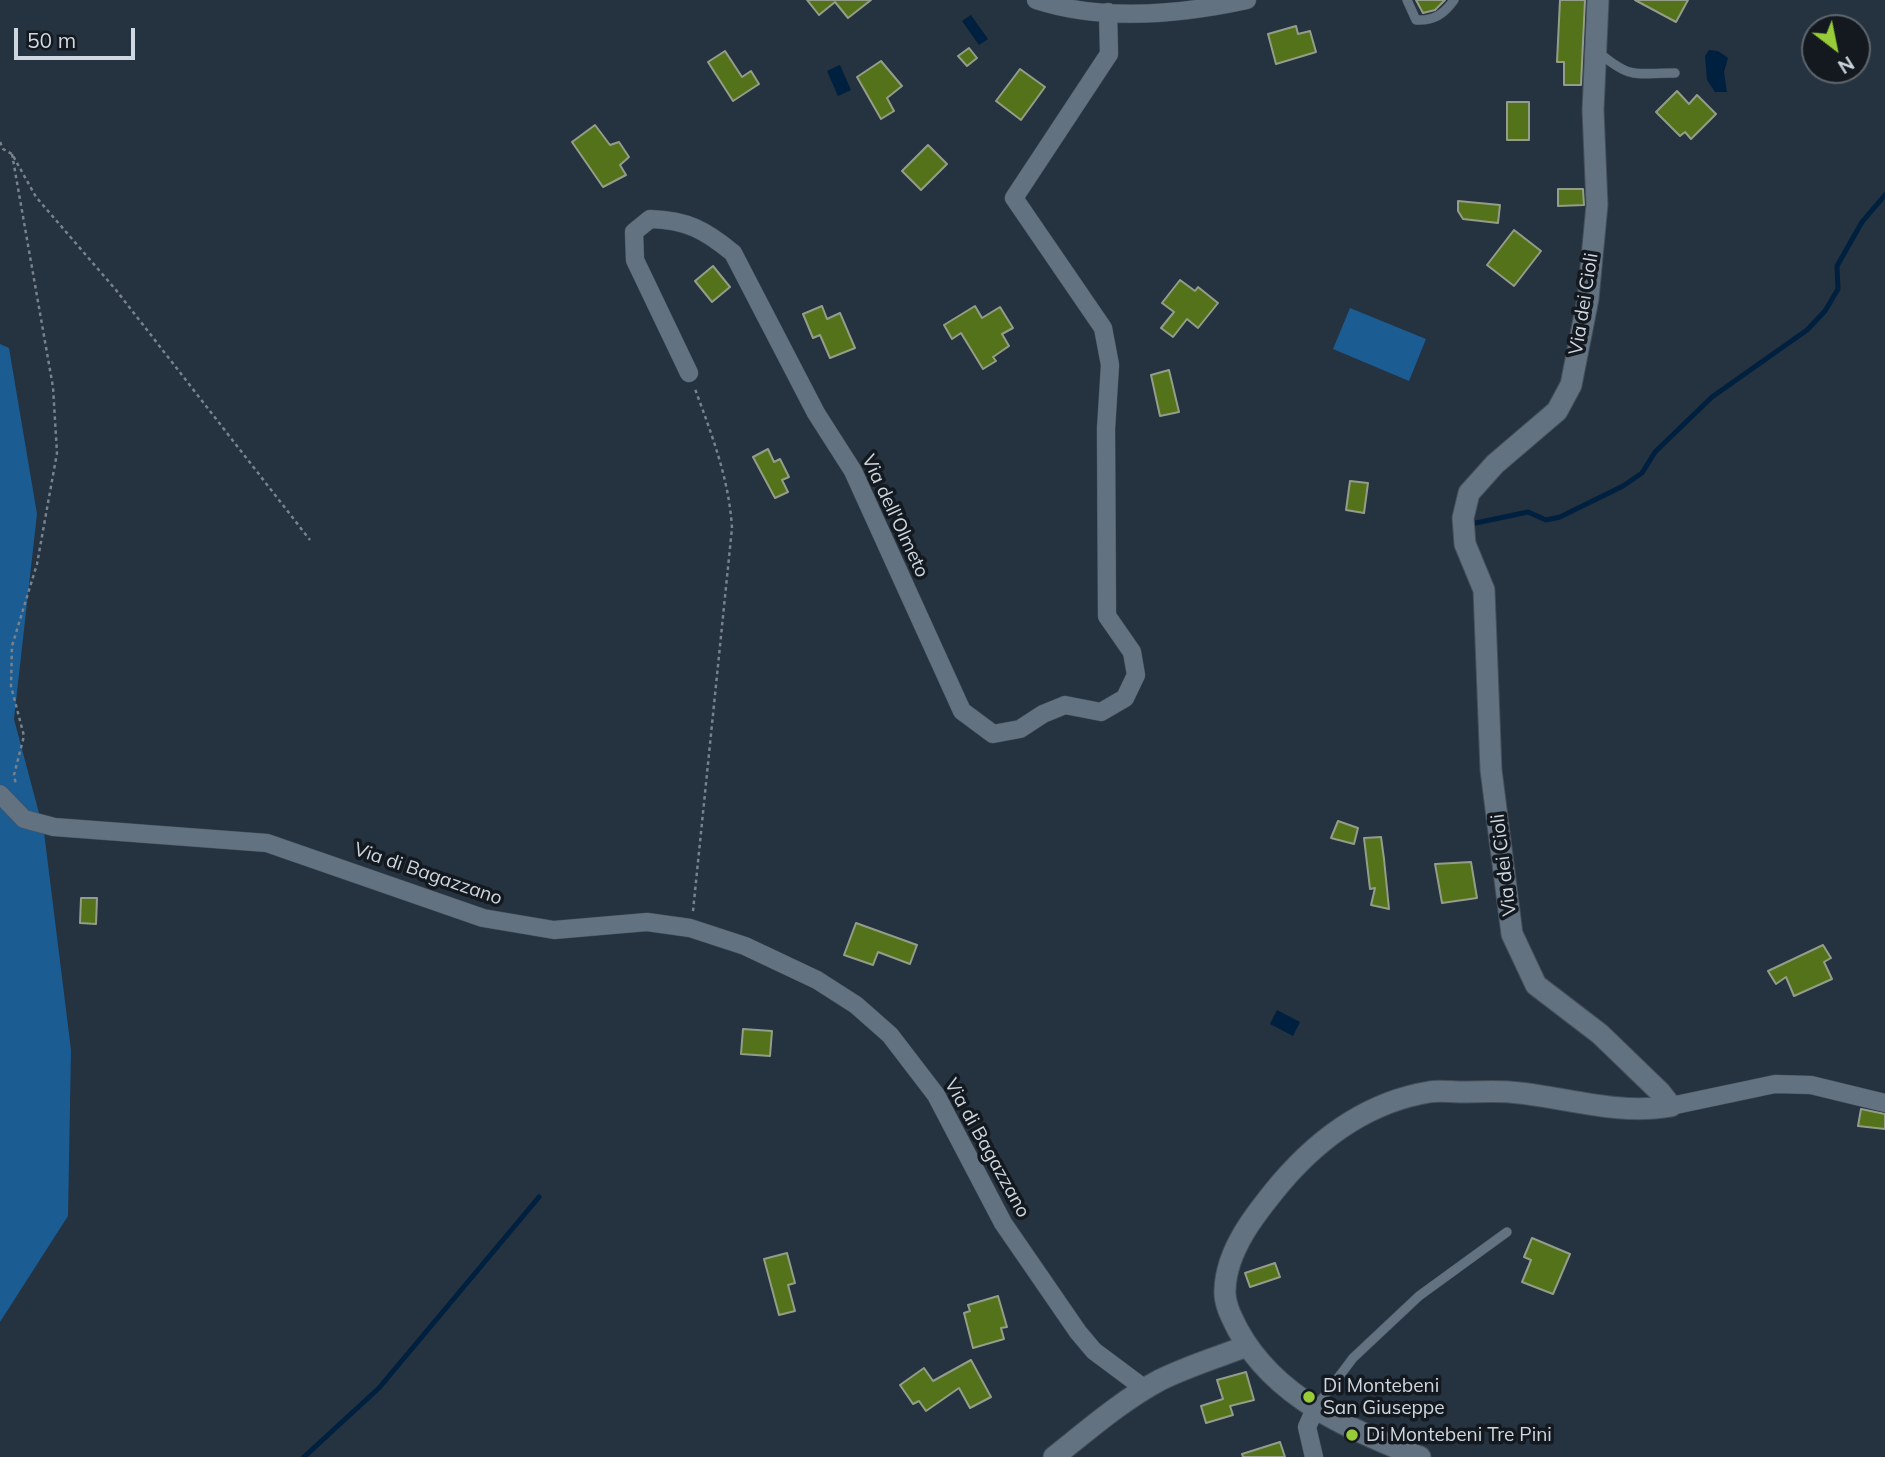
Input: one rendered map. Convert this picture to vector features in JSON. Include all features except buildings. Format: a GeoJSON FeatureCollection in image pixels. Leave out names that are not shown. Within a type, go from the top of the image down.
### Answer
{"type":"FeatureCollection","features":[{"type":"Feature","properties":{"kind":"street"},"geometry":{"type":"LineString","coordinates":[[1036,0],[1077,12],[1170,14],[1247,0]]}},
{"type":"Feature","properties":{"kind":"street","name":"Via dei Cioli"},"geometry":{"type":"LineString","coordinates":[[1598,0],[1594,110],[1596,216],[1588,299],[1571,384],[1557,411],[1495,464],[1469,493],[1463,519],[1465,544],[1483,590],[1491,770],[1513,934],[1536,985],[1600,1034],[1660,1091],[1671,1106]]}},
{"type":"Feature","properties":{"kind":"street","name":"Via dell'Olmeto"},"geometry":{"type":"LineString","coordinates":[[689,373],[635,260],[634,232],[650,219],[677,220],[711,234],[733,253],[816,413],[853,471],[962,711],[993,734],[1020,729],[1042,714],[1065,705],[1101,712],[1125,698],[1136,675],[1132,652],[1107,616],[1106,429],[1110,365],[1103,328],[1014,198],[1108,54],[1108,12]]}},
{"type":"Feature","properties":{"kind":"street","name":"Via di Bagazzano"},"geometry":{"type":"LineString","coordinates":[[0,794],[24,819],[54,828],[267,843],[483,918],[554,930],[648,922],[690,928],[746,946],[817,980],[856,1004],[890,1035],[936,1095],[1003,1223],[1078,1332],[1094,1351],[1145,1389]]}},
{"type":"Feature","properties":{"kind":"street"},"geometry":{"type":"LineString","coordinates":[[1420,1457],[1367,1437],[1299,1398],[1247,1346],[1230,1314],[1224,1291],[1230,1263],[1245,1231],[1304,1155],[1359,1114],[1430,1092],[1509,1092],[1601,1108],[1649,1110],[1775,1084],[1811,1085],[1885,1103]]}},
{"type":"Feature","properties":{"kind":"street"},"geometry":{"type":"LineString","coordinates":[[1054,1457],[1110,1412],[1145,1389],[1181,1371],[1247,1346]]}},
{"type":"Feature","properties":{"kind":"street"},"geometry":{"type":"LineString","coordinates":[[1314,1457],[1307,1427],[1315,1409]]}},
{"type":"Feature","properties":{"kind":"lane"},"geometry":{"type":"LineString","coordinates":[[1407,0],[1416,20],[1424,20],[1436,18],[1454,0]]}},
{"type":"Feature","properties":{"kind":"lane"},"geometry":{"type":"LineString","coordinates":[[1596,50],[1619,70],[1634,75],[1675,73]]}},
{"type":"Feature","properties":{"kind":"lane"},"geometry":{"type":"LineString","coordinates":[[1315,1409],[1353,1358],[1381,1332],[1419,1297],[1507,1232]]}},
{"type":"Feature","properties":{"kind":"path"},"geometry":{"type":"LineString","coordinates":[[0,142],[3,149],[12,154],[36,197],[116,290],[310,540]]}},
{"type":"Feature","properties":{"kind":"path"},"geometry":{"type":"LineString","coordinates":[[12,154],[53,387],[57,453],[37,564],[12,646],[11,686],[24,736],[14,775]]}},
{"type":"Feature","properties":{"kind":"path"},"geometry":{"type":"LineString","coordinates":[[689,373],[719,456],[730,499],[732,528],[690,928]]}},
{"type":"Feature","properties":{"kind":"shaded area"},"geometry":{"type":"Polygon","coordinates":[[[971,15],[988,39],[979,45],[962,21],[971,15]]]}},
{"type":"Feature","properties":{"kind":"shaded area"},"geometry":{"type":"Polygon","coordinates":[[[1709,50],[1718,51],[1728,58],[1724,72],[1727,92],[1715,92],[1707,80],[1705,56],[1709,50]]]}},
{"type":"Feature","properties":{"kind":"shaded area"},"geometry":{"type":"Polygon","coordinates":[[[840,65],[851,90],[838,96],[827,71],[840,65]]]}},
{"type":"Feature","properties":{"kind":"shaded area"},"geometry":{"type":"Polygon","coordinates":[[[1350,308],[1426,339],[1409,381],[1333,349],[1350,308]]]}},
{"type":"Feature","properties":{"kind":"shaded area"},"geometry":{"type":"Polygon","coordinates":[[[0,344],[9,348],[37,514],[14,719],[44,832],[71,1050],[68,1216],[0,1322],[0,344]]]}},
{"type":"Feature","properties":{"kind":"shaded area"},"geometry":{"type":"Polygon","coordinates":[[[1277,1010],[1300,1022],[1293,1036],[1270,1024],[1277,1010]]]}},
{"type":"Feature","properties":{"kind":"waterway"},"geometry":{"type":"LineString","coordinates":[[1471,524],[1528,512],[1546,520],[1560,517],[1623,486],[1642,473],[1655,452],[1712,397],[1807,330],[1825,311],[1838,289],[1837,266],[1862,222],[1885,195]]}},
{"type":"Feature","properties":{"kind":"waterway"},"geometry":{"type":"LineString","coordinates":[[304,1457],[379,1388],[539,1197]]}},
{"type":"Feature","properties":{"kind":"place","name":"Di Montebeni San Giuseppe"},"geometry":{"type":"Point","coordinates":[1309,1397]}},
{"type":"Feature","properties":{"kind":"place","name":"Di Montebeni Tre Pini"},"geometry":{"type":"Point","coordinates":[1352,1435]}}]}
